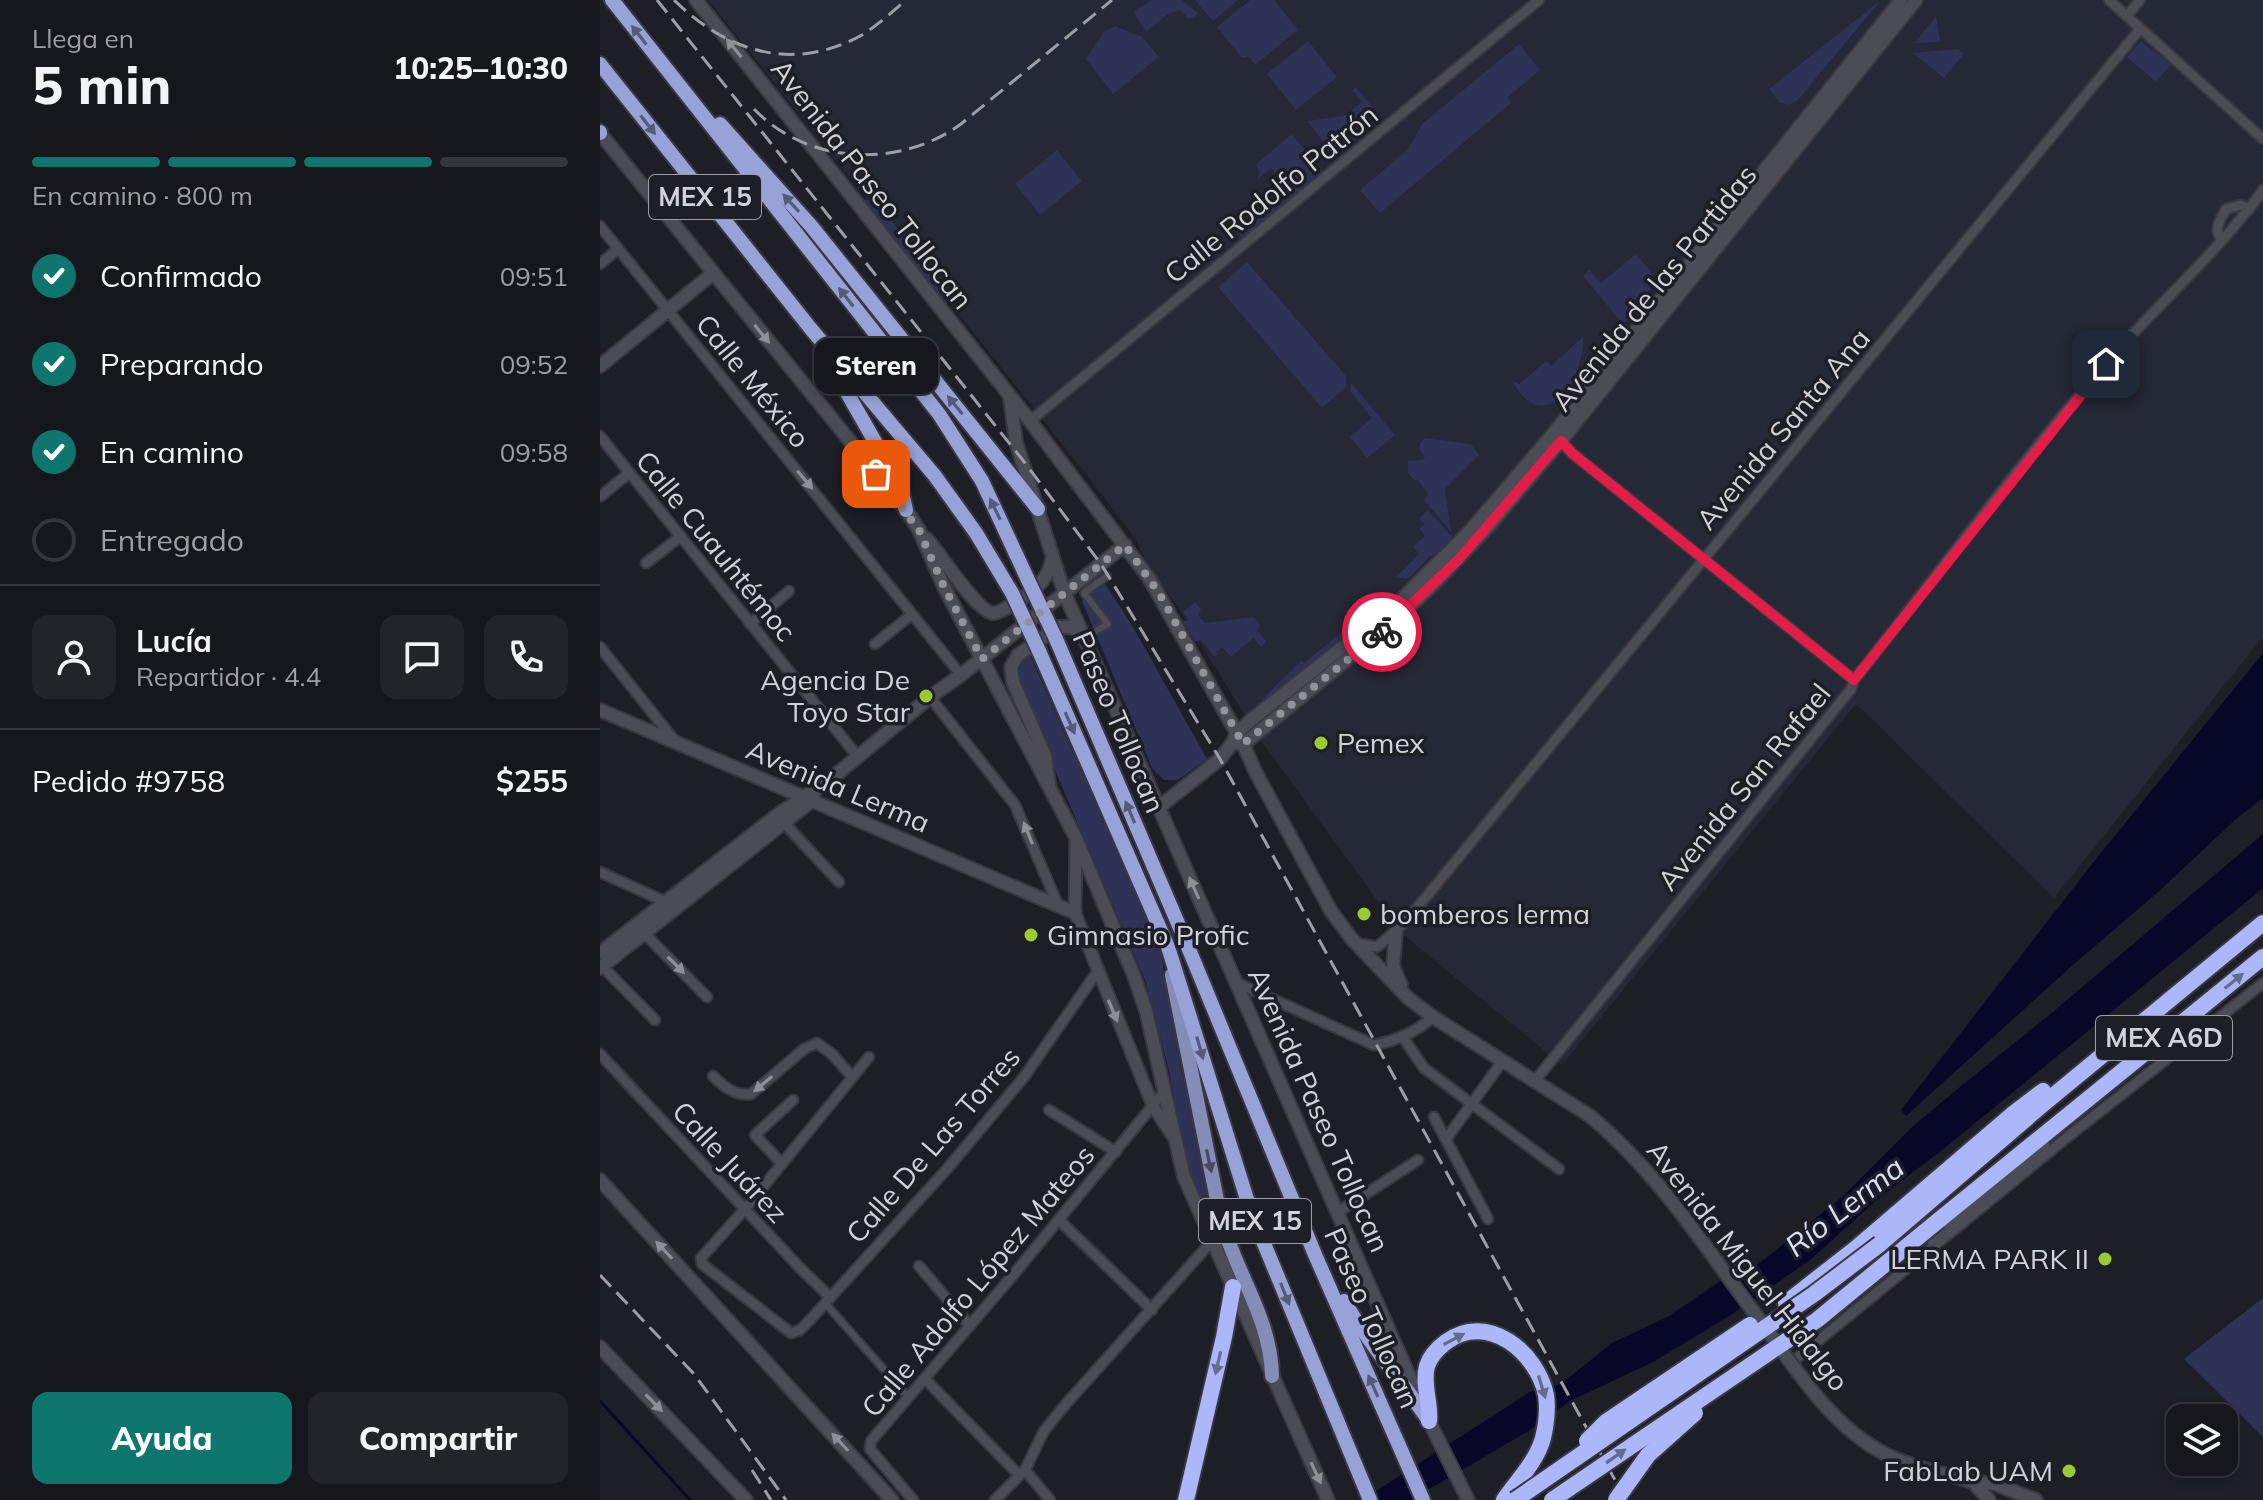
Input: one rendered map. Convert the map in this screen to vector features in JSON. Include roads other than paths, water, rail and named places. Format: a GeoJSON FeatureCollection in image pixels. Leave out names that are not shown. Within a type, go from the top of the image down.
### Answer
{"type":"FeatureCollection","features":[{"type":"Feature","properties":{"kind":"highway","name":"Paseo Tollocan"},"geometry":{"type":"LineString","coordinates":[[612,0],[939,414],[982,481],[1056,639],[1316,1257],[1423,1500]]}},
{"type":"Feature","properties":{"kind":"highway","name":"Paseo Tollocan"},"geometry":{"type":"LineString","coordinates":[[600,64],[811,329],[935,476],[976,533],[1012,593],[1168,947],[1251,1212],[1367,1493]]}},
{"type":"Feature","properties":{"kind":"highway"},"geometry":{"type":"LineString","coordinates":[[666,70],[703,105],[812,227],[1038,509]]}},
{"type":"Feature","properties":{"kind":"highway"},"geometry":{"type":"LineString","coordinates":[[811,329],[894,475],[906,510]]}},
{"type":"Feature","properties":{"kind":"highway","name":"MEX A6D"},"geometry":{"type":"LineString","coordinates":[[2090,1065],[2263,923]]}},
{"type":"Feature","properties":{"kind":"highway","name":"MEX A6D"},"geometry":{"type":"LineString","coordinates":[[2065,1119],[2263,957]]}},
{"type":"Feature","properties":{"kind":"highway"},"geometry":{"type":"LineString","coordinates":[[1515,1500],[1814,1294],[1880,1244],[2090,1065]]}},
{"type":"Feature","properties":{"kind":"highway"},"geometry":{"type":"LineString","coordinates":[[1538,1500],[1576,1451],[1606,1422],[1786,1303],[1855,1249],[2014,1113],[2059,1079],[2090,1065]]}},
{"type":"Feature","properties":{"kind":"highway"},"geometry":{"type":"LineString","coordinates":[[1552,1500],[1835,1307],[2065,1119]]}},
{"type":"Feature","properties":{"kind":"highway"},"geometry":{"type":"LineString","coordinates":[[1316,1257],[1358,1325],[1398,1375],[1429,1421]]}},
{"type":"Feature","properties":{"kind":"highway"},"geometry":{"type":"LineString","coordinates":[[1616,1500],[1648,1455],[1687,1419],[1850,1308],[1902,1267]]}},
{"type":"Feature","properties":{"kind":"highway"},"geometry":{"type":"LineString","coordinates":[[1186,1500],[1233,1287]]}},
{"type":"Feature","properties":{"kind":"highway"},"geometry":{"type":"LineString","coordinates":[[1429,1421],[1425,1377],[1432,1356],[1457,1335],[1473,1331],[1492,1332],[1513,1344],[1529,1360],[1546,1396],[1543,1437],[1537,1453],[1504,1500]]}},
{"type":"Feature","properties":{"kind":"main road","name":"Avenida Paseo Tollocan"},"geometry":{"type":"LineString","coordinates":[[696,0],[1125,545]]}},
{"type":"Feature","properties":{"kind":"main road","name":"Avenida de las Partidas"},"geometry":{"type":"LineString","coordinates":[[1158,808],[1220,759],[1237,740],[1398,603],[1469,532],[1552,435],[1901,0]]}},
{"type":"Feature","properties":{"kind":"main road","name":"Avenida de las Partidas"},"geometry":{"type":"LineString","coordinates":[[1237,740],[1415,602],[1459,559],[1561,441],[1916,0]]}},
{"type":"Feature","properties":{"kind":"main road"},"geometry":{"type":"LineString","coordinates":[[600,133],[906,510],[984,611],[1000,611],[1037,588],[1047,575],[1052,556]]}},
{"type":"Feature","properties":{"kind":"main road"},"geometry":{"type":"LineString","coordinates":[[600,366],[712,274]]}},
{"type":"Feature","properties":{"kind":"main road","name":"Avenida Paseo Tollocan"},"geometry":{"type":"LineString","coordinates":[[1010,398],[1016,442],[1064,592],[1082,636],[1429,1421],[1468,1500]]}},
{"type":"Feature","properties":{"kind":"main road"},"geometry":{"type":"LineString","coordinates":[[919,530],[944,587],[1076,838],[1146,1011],[1184,1177],[1328,1500]]}},
{"type":"Feature","properties":{"kind":"main road","name":"Avenida Miguel Hidalgo"},"geometry":{"type":"LineString","coordinates":[[1125,545],[1159,593],[1316,888],[1356,943],[1408,998],[1613,1134],[1669,1197],[1791,1363],[1853,1434],[1896,1459],[1973,1482],[1982,1481],[2015,1497],[2036,1500]]}},
{"type":"Feature","properties":{"kind":"main road"},"geometry":{"type":"LineString","coordinates":[[606,957],[666,902],[807,799],[930,697],[1125,545]]}},
{"type":"Feature","properties":{"kind":"main road"},"geometry":{"type":"LineString","coordinates":[[1049,788],[1045,756],[1013,682],[1011,667],[1018,655],[1058,627],[1071,627],[1082,636]]}},
{"type":"Feature","properties":{"kind":"main road","name":"Avenida Lerma"},"geometry":{"type":"LineString","coordinates":[[600,710],[1075,913]]}},
{"type":"Feature","properties":{"kind":"main road"},"geometry":{"type":"LineString","coordinates":[[606,957],[644,933],[785,824],[807,799]]}},
{"type":"Feature","properties":{"kind":"main road"},"geometry":{"type":"LineString","coordinates":[[1396,931],[1393,966],[1408,998]]}},
{"type":"Feature","properties":{"kind":"main road"},"geometry":{"type":"LineString","coordinates":[[1168,947],[1179,1020],[1220,1215],[1226,1237],[1269,1338],[1272,1376]]}},
{"type":"Feature","properties":{"kind":"main road"},"geometry":{"type":"LineString","coordinates":[[600,1180],[892,1500]]}},
{"type":"Feature","properties":{"kind":"main road"},"geometry":{"type":"LineString","coordinates":[[600,1347],[746,1500]]}},
{"type":"Feature","properties":{"kind":"main road"},"geometry":{"type":"LineString","coordinates":[[1973,1482],[1989,1500]]}},
{"type":"Feature","properties":{"kind":"street","name":"Calle Rodolfo Patrón"},"geometry":{"type":"LineString","coordinates":[[1030,421],[1539,0]]}},
{"type":"Feature","properties":{"kind":"street"},"geometry":{"type":"LineString","coordinates":[[2109,0],[2263,139]]}},
{"type":"Feature","properties":{"kind":"street"},"geometry":{"type":"LineString","coordinates":[[2127,16],[2140,0]]}},
{"type":"Feature","properties":{"kind":"street","name":"Avenida Santa Ana"},"geometry":{"type":"LineString","coordinates":[[1356,943],[1377,947],[1396,931],[2140,29]]}},
{"type":"Feature","properties":{"kind":"street","name":"Avenida San Rafael"},"geometry":{"type":"LineString","coordinates":[[1534,1082],[1851,689],[1854,680],[2091,382],[2249,210],[2263,190]]}},
{"type":"Feature","properties":{"kind":"street"},"geometry":{"type":"LineString","coordinates":[[2222,240],[2217,226],[2226,209],[2241,205],[2249,210]]}},
{"type":"Feature","properties":{"kind":"street","name":"Calle México"},"geometry":{"type":"LineString","coordinates":[[600,226],[961,675]]}},
{"type":"Feature","properties":{"kind":"street"},"geometry":{"type":"LineString","coordinates":[[600,264],[618,249]]}},
{"type":"Feature","properties":{"kind":"street","name":"Calle Cuauhtémoc"},"geometry":{"type":"LineString","coordinates":[[600,436],[858,757]]}},
{"type":"Feature","properties":{"kind":"street"},"geometry":{"type":"LineString","coordinates":[[1561,441],[1573,454],[1854,680]]}},
{"type":"Feature","properties":{"kind":"street"},"geometry":{"type":"LineString","coordinates":[[601,496],[629,473]]}},
{"type":"Feature","properties":{"kind":"street"},"geometry":{"type":"LineString","coordinates":[[646,563],[680,537]]}},
{"type":"Feature","properties":{"kind":"street"},"geometry":{"type":"LineString","coordinates":[[1082,636],[1108,624],[1084,593],[1107,576]]}},
{"type":"Feature","properties":{"kind":"street"},"geometry":{"type":"LineString","coordinates":[[750,624],[789,591]]}},
{"type":"Feature","properties":{"kind":"street"},"geometry":{"type":"LineString","coordinates":[[875,644],[911,615]]}},
{"type":"Feature","properties":{"kind":"street"},"geometry":{"type":"LineString","coordinates":[[600,647],[676,742]]}},
{"type":"Feature","properties":{"kind":"street"},"geometry":{"type":"LineString","coordinates":[[930,697],[1015,805],[1058,905]]}},
{"type":"Feature","properties":{"kind":"street"},"geometry":{"type":"LineString","coordinates":[[785,824],[839,882]]}},
{"type":"Feature","properties":{"kind":"street"},"geometry":{"type":"LineString","coordinates":[[1076,838],[1075,913],[1153,1106],[1172,1135]]}},
{"type":"Feature","properties":{"kind":"street"},"geometry":{"type":"LineString","coordinates":[[600,872],[666,902]]}},
{"type":"Feature","properties":{"kind":"street"},"geometry":{"type":"LineString","coordinates":[[644,933],[707,997]]}},
{"type":"Feature","properties":{"kind":"street"},"geometry":{"type":"LineString","coordinates":[[606,957],[655,1020]]}},
{"type":"Feature","properties":{"kind":"street","name":"Calle De Las Torres"},"geometry":{"type":"LineString","coordinates":[[745,1209],[702,1255],[702,1264],[791,1333],[800,1330],[947,1169],[1024,1077],[1097,972]]}},
{"type":"Feature","properties":{"kind":"street"},"geometry":{"type":"LineString","coordinates":[[1237,983],[1374,1045],[1402,1036],[1433,1017]]}},
{"type":"Feature","properties":{"kind":"street"},"geometry":{"type":"LineString","coordinates":[[1791,1363],[2065,1139],[2263,983]]}},
{"type":"Feature","properties":{"kind":"street"},"geometry":{"type":"LineString","coordinates":[[1402,1036],[1424,1068],[1559,1169]]}},
{"type":"Feature","properties":{"kind":"street"},"geometry":{"type":"LineString","coordinates":[[713,1076],[727,1089],[741,1095],[751,1094],[808,1046],[817,1043],[852,1077]]}},
{"type":"Feature","properties":{"kind":"street","name":"Calle Juárez"},"geometry":{"type":"LineString","coordinates":[[600,1054],[828,1300]]}},
{"type":"Feature","properties":{"kind":"street"},"geometry":{"type":"LineString","coordinates":[[745,1209],[869,1057]]}},
{"type":"Feature","properties":{"kind":"street"},"geometry":{"type":"LineString","coordinates":[[1446,1139],[1502,1062]]}},
{"type":"Feature","properties":{"kind":"street","name":"Calle Adolfo López Mateos"},"geometry":{"type":"LineString","coordinates":[[913,1500],[870,1449],[871,1441],[1164,1092]]}},
{"type":"Feature","properties":{"kind":"street"},"geometry":{"type":"LineString","coordinates":[[782,1164],[755,1135],[793,1100]]}},
{"type":"Feature","properties":{"kind":"street"},"geometry":{"type":"LineString","coordinates":[[1049,1110],[1116,1152]]}},
{"type":"Feature","properties":{"kind":"street"},"geometry":{"type":"LineString","coordinates":[[1434,1117],[1488,1219]]}},
{"type":"Feature","properties":{"kind":"street"},"geometry":{"type":"LineString","coordinates":[[1902,1267],[2048,1141],[2065,1119]]}},
{"type":"Feature","properties":{"kind":"street"},"geometry":{"type":"LineString","coordinates":[[1338,1212],[1418,1160]]}},
{"type":"Feature","properties":{"kind":"street"},"geometry":{"type":"LineString","coordinates":[[1059,1220],[1152,1310]]}},
{"type":"Feature","properties":{"kind":"street"},"geometry":{"type":"LineString","coordinates":[[995,1500],[1022,1473],[1053,1420],[1212,1241]]}},
{"type":"Feature","properties":{"kind":"street"},"geometry":{"type":"LineString","coordinates":[[919,1266],[970,1326]]}},
{"type":"Feature","properties":{"kind":"street"},"geometry":{"type":"LineString","coordinates":[[828,1300],[908,1397]]}},
{"type":"Feature","properties":{"kind":"street"},"geometry":{"type":"LineString","coordinates":[[925,1379],[1050,1500]]}},
{"type":"Feature","properties":{"kind":"water"},"geometry":{"type":"Polygon","coordinates":[[[2263,653],[2263,798],[1906,1116],[1901,1110],[2092,864],[2263,653]]]}},
{"type":"Feature","properties":{"kind":"water","name":"Río Lerma"},"geometry":{"type":"Polygon","coordinates":[[[2263,834],[2263,888],[1941,1151],[1880,1197],[1810,1260],[1731,1315],[1653,1362],[1570,1401],[1530,1430],[1411,1500],[1362,1500],[1530,1392],[1561,1384],[1612,1343],[1669,1316],[1737,1270],[1755,1266],[1766,1258],[1842,1197],[1911,1128],[2263,834]]]}},
{"type":"Feature","properties":{"kind":"waterway"},"geometry":{"type":"LineString","coordinates":[[600,1401],[690,1500]]}},
{"type":"Feature","properties":{"kind":"railway"},"geometry":{"type":"LineString","coordinates":[[657,0],[1025,463],[1101,564],[1220,759],[1626,1500]]}},
{"type":"Feature","properties":{"kind":"railway"},"geometry":{"type":"LineString","coordinates":[[674,0],[716,33],[762,51],[786,54],[811,53],[836,47],[862,35],[906,0]]}},
{"type":"Feature","properties":{"kind":"railway"},"geometry":{"type":"LineString","coordinates":[[754,109],[776,128],[800,141],[827,150],[882,154],[910,149],[937,139],[961,124],[1112,0]]}},
{"type":"Feature","properties":{"kind":"railway"},"geometry":{"type":"LineString","coordinates":[[600,1275],[694,1374],[786,1500]]}},
{"type":"Feature","properties":{"kind":"railway"},"geometry":{"type":"LineString","coordinates":[[752,1470],[771,1500]]}},
{"type":"Feature","properties":{"kind":"place","name":"Steren"},"geometry":{"type":"Point","coordinates":[876,474]}},
{"type":"Feature","properties":{"kind":"place","name":"Agencia De Toyo Star"},"geometry":{"type":"Point","coordinates":[926,696]}},
{"type":"Feature","properties":{"kind":"place","name":"Pemex"},"geometry":{"type":"Point","coordinates":[1321,743]}},
{"type":"Feature","properties":{"kind":"place","name":"bomberos lerma"},"geometry":{"type":"Point","coordinates":[1364,914]}},
{"type":"Feature","properties":{"kind":"place","name":"Gimnasio Profic"},"geometry":{"type":"Point","coordinates":[1031,935]}},
{"type":"Feature","properties":{"kind":"place","name":"LERMA PARK II"},"geometry":{"type":"Point","coordinates":[2105,1259]}},
{"type":"Feature","properties":{"kind":"place","name":"FabLab UAM"},"geometry":{"type":"Point","coordinates":[2069,1471]}}]}
